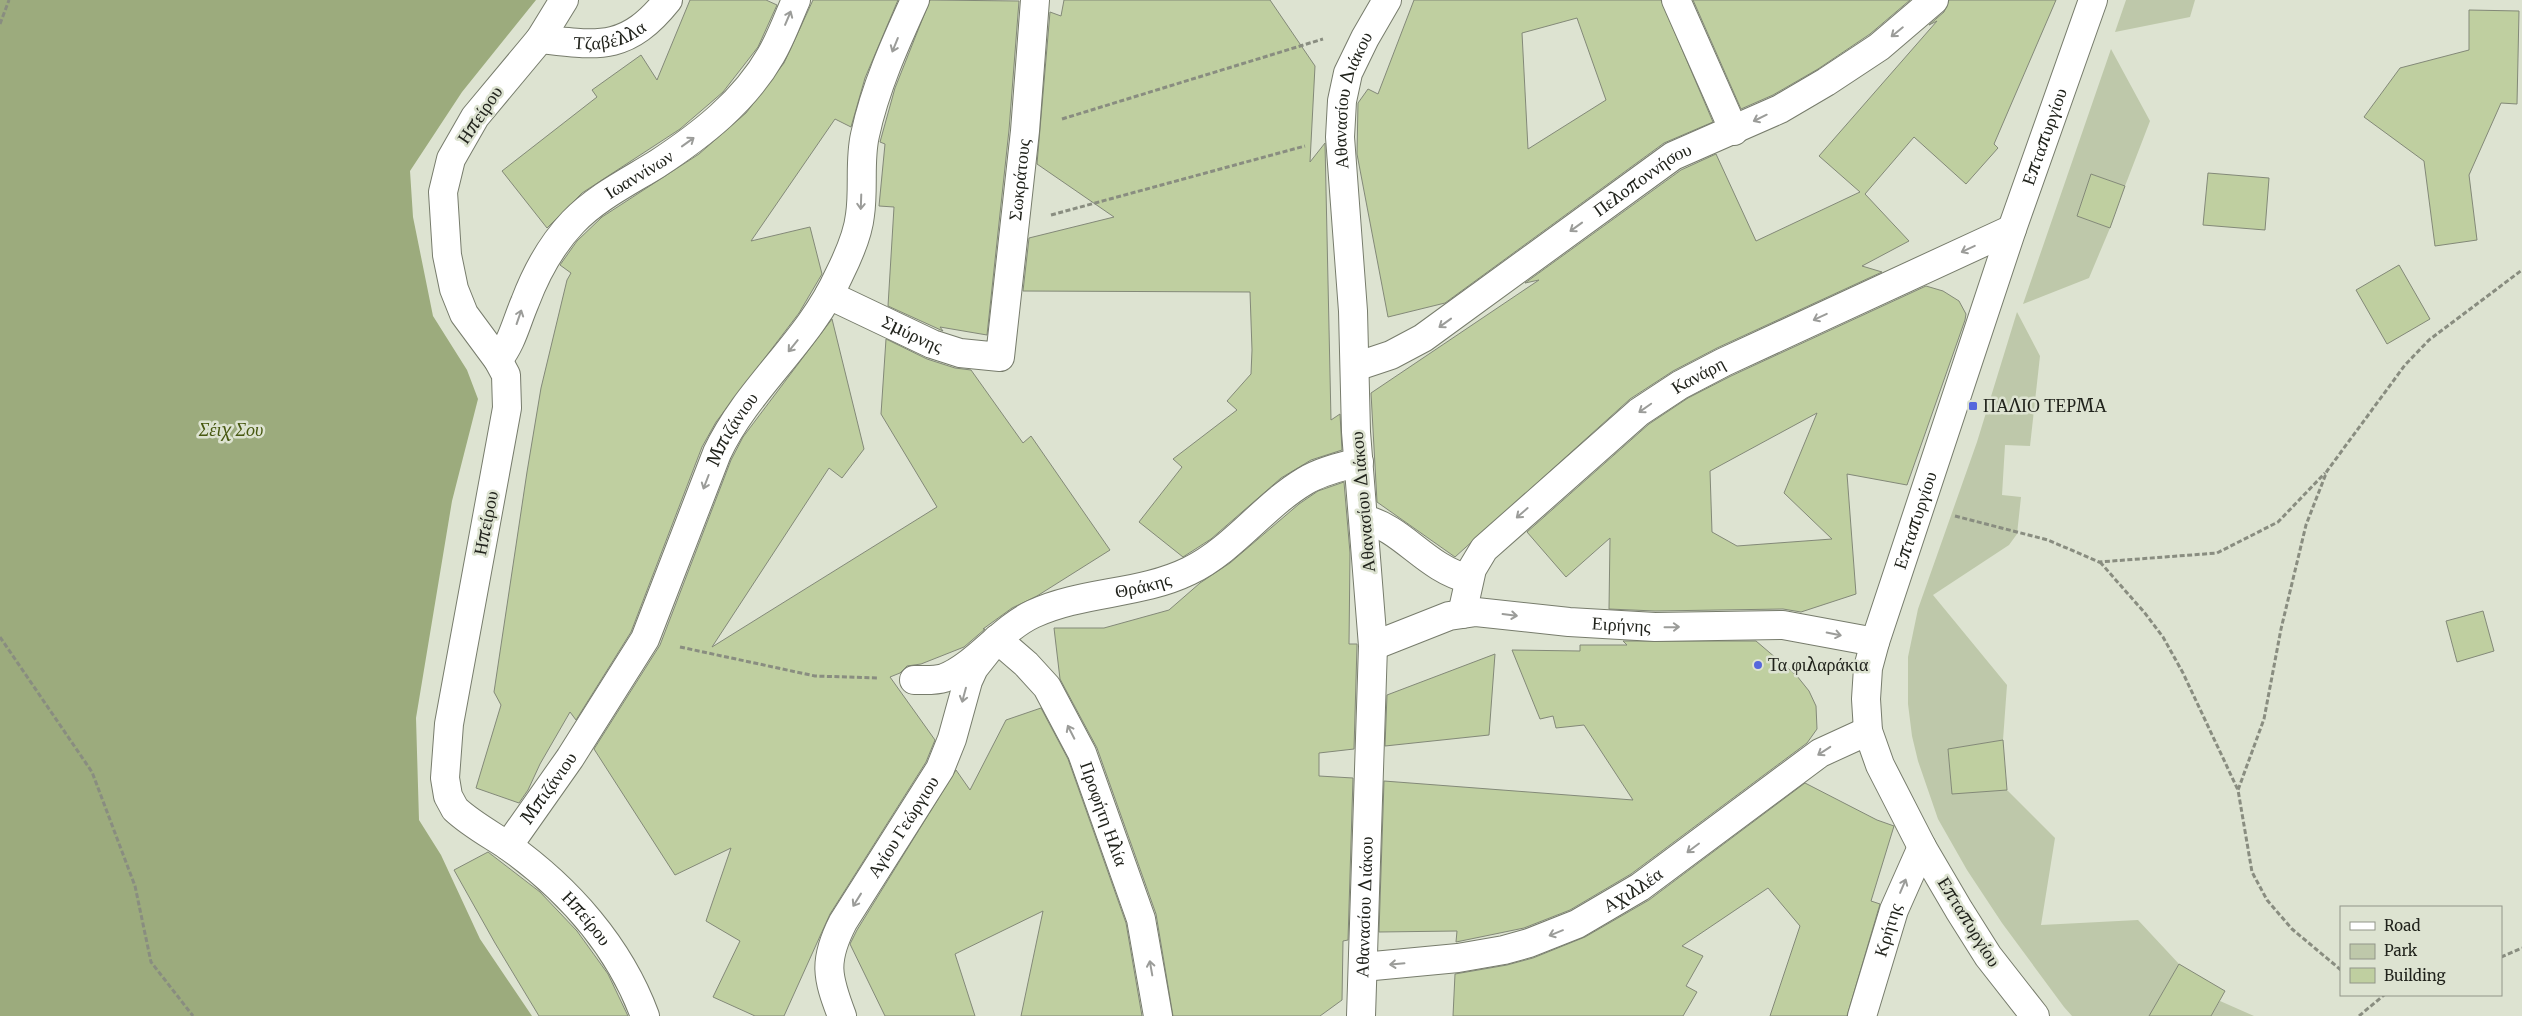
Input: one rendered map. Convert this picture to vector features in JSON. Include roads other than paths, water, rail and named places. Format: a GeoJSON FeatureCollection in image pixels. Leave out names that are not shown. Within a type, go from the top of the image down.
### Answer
{"type":"FeatureCollection","features":[{"type":"Feature","properties":{"kind":"street","name":"Ηπείρου"},"geometry":{"type":"LineString","coordinates":[[564,0],[540,39],[475,117],[451,159],[443,192],[447,255],[454,289],[464,314],[498,360],[506,376],[507,408],[501,453],[448,724],[445,778],[448,796],[455,809],[467,820],[508,846],[551,880],[572,900],[597,929],[620,964],[645,1016]]}},
{"type":"Feature","properties":{"kind":"street","name":"Τζαβέλλα"},"geometry":{"type":"LineString","coordinates":[[540,39],[591,45],[612,42],[632,33],[652,20],[668,0]]}},
{"type":"Feature","properties":{"kind":"street","name":"Ιωαννίνων"},"geometry":{"type":"LineString","coordinates":[[498,360],[511,342],[526,298],[542,263],[573,222],[606,195],[656,164],[716,122],[758,75],[777,43],[796,0]]}},
{"type":"Feature","properties":{"kind":"street","name":"Μπιζάνιου"},"geometry":{"type":"LineString","coordinates":[[508,846],[570,758],[645,639],[722,442],[748,401],[803,334],[829,295],[839,276],[859,224],[864,144],[870,114],[887,65],[914,0]]}},
{"type":"Feature","properties":{"kind":"street","name":"Σωκράτους"},"geometry":{"type":"LineString","coordinates":[[1000,357],[1025,131],[1035,0]]}},
{"type":"Feature","properties":{"kind":"street","name":"Αθανασίου Διάκου"},"geometry":{"type":"LineString","coordinates":[[1360,1016],[1373,646],[1358,462],[1340,137],[1344,87],[1355,56],[1387,0]]}},
{"type":"Feature","properties":{"kind":"street"},"geometry":{"type":"LineString","coordinates":[[1676,0],[1734,131]]}},
{"type":"Feature","properties":{"kind":"street","name":"Πελοποννήσου"},"geometry":{"type":"LineString","coordinates":[[1354,367],[1391,355],[1423,338],[1673,156],[1734,131],[1780,109],[1834,77],[1879,47],[1934,0]]}},
{"type":"Feature","properties":{"kind":"street","name":"Επταπυργίου"},"geometry":{"type":"LineString","coordinates":[[2035,1016],[1988,956],[1922,847],[1880,765],[1868,731],[1866,682],[1874,642],[2012,229],[2093,0]]}},
{"type":"Feature","properties":{"kind":"street","name":"Κανάρη"},"geometry":{"type":"LineString","coordinates":[[1462,614],[1469,579],[1476,560],[1496,536],[1622,425],[1659,398],[1724,362],[2012,229]]}},
{"type":"Feature","properties":{"kind":"street","name":"Σμύρνης"},"geometry":{"type":"LineString","coordinates":[[829,295],[932,344],[960,352],[1000,357]]}},
{"type":"Feature","properties":{"kind":"street","name":"Θράκης"},"geometry":{"type":"LineString","coordinates":[[914,680],[936,680],[952,674],[1016,624],[1050,607],[1160,581],[1188,571],[1224,548],[1278,500],[1306,480],[1358,462]]}},
{"type":"Feature","properties":{"kind":"street"},"geometry":{"type":"LineString","coordinates":[[1364,519],[1385,527],[1440,568],[1469,579]]}},
{"type":"Feature","properties":{"kind":"street","name":"Ειρήνης"},"geometry":{"type":"LineString","coordinates":[[1373,646],[1436,620],[1462,614],[1494,613],[1569,622],[1655,627],[1783,625],[1874,642]]}},
{"type":"Feature","properties":{"kind":"street","name":"Αγίου Γεώργιου"},"geometry":{"type":"LineString","coordinates":[[842,1016],[830,979],[831,947],[843,922],[940,770],[952,739],[968,681],[974,668],[997,639]]}},
{"type":"Feature","properties":{"kind":"street","name":"Προφήτη Ηλία"},"geometry":{"type":"LineString","coordinates":[[997,639],[1026,664],[1047,687],[1082,753],[1141,919],[1158,1016]]}},
{"type":"Feature","properties":{"kind":"street","name":"Αχιλλέα"},"geometry":{"type":"LineString","coordinates":[[1363,967],[1458,958],[1504,950],[1529,943],[1577,924],[1640,887],[1820,753],[1868,731]]}},
{"type":"Feature","properties":{"kind":"street","name":"Κρήτης"},"geometry":{"type":"LineString","coordinates":[[1862,1016],[1897,902],[1922,847]]}},
{"type":"Feature","properties":{"kind":"place","name":"ΠΑΛΙΟ ΤΕΡΜΑ"},"geometry":{"type":"Point","coordinates":[1973,406]}},
{"type":"Feature","properties":{"kind":"place","name":"Τα φιλαράκια"},"geometry":{"type":"Point","coordinates":[1758,665]}},
{"type":"Feature","properties":{"kind":"park label","name":"Σέιχ Σου"},"geometry":{"type":"Point","coordinates":[231,430]}}]}
